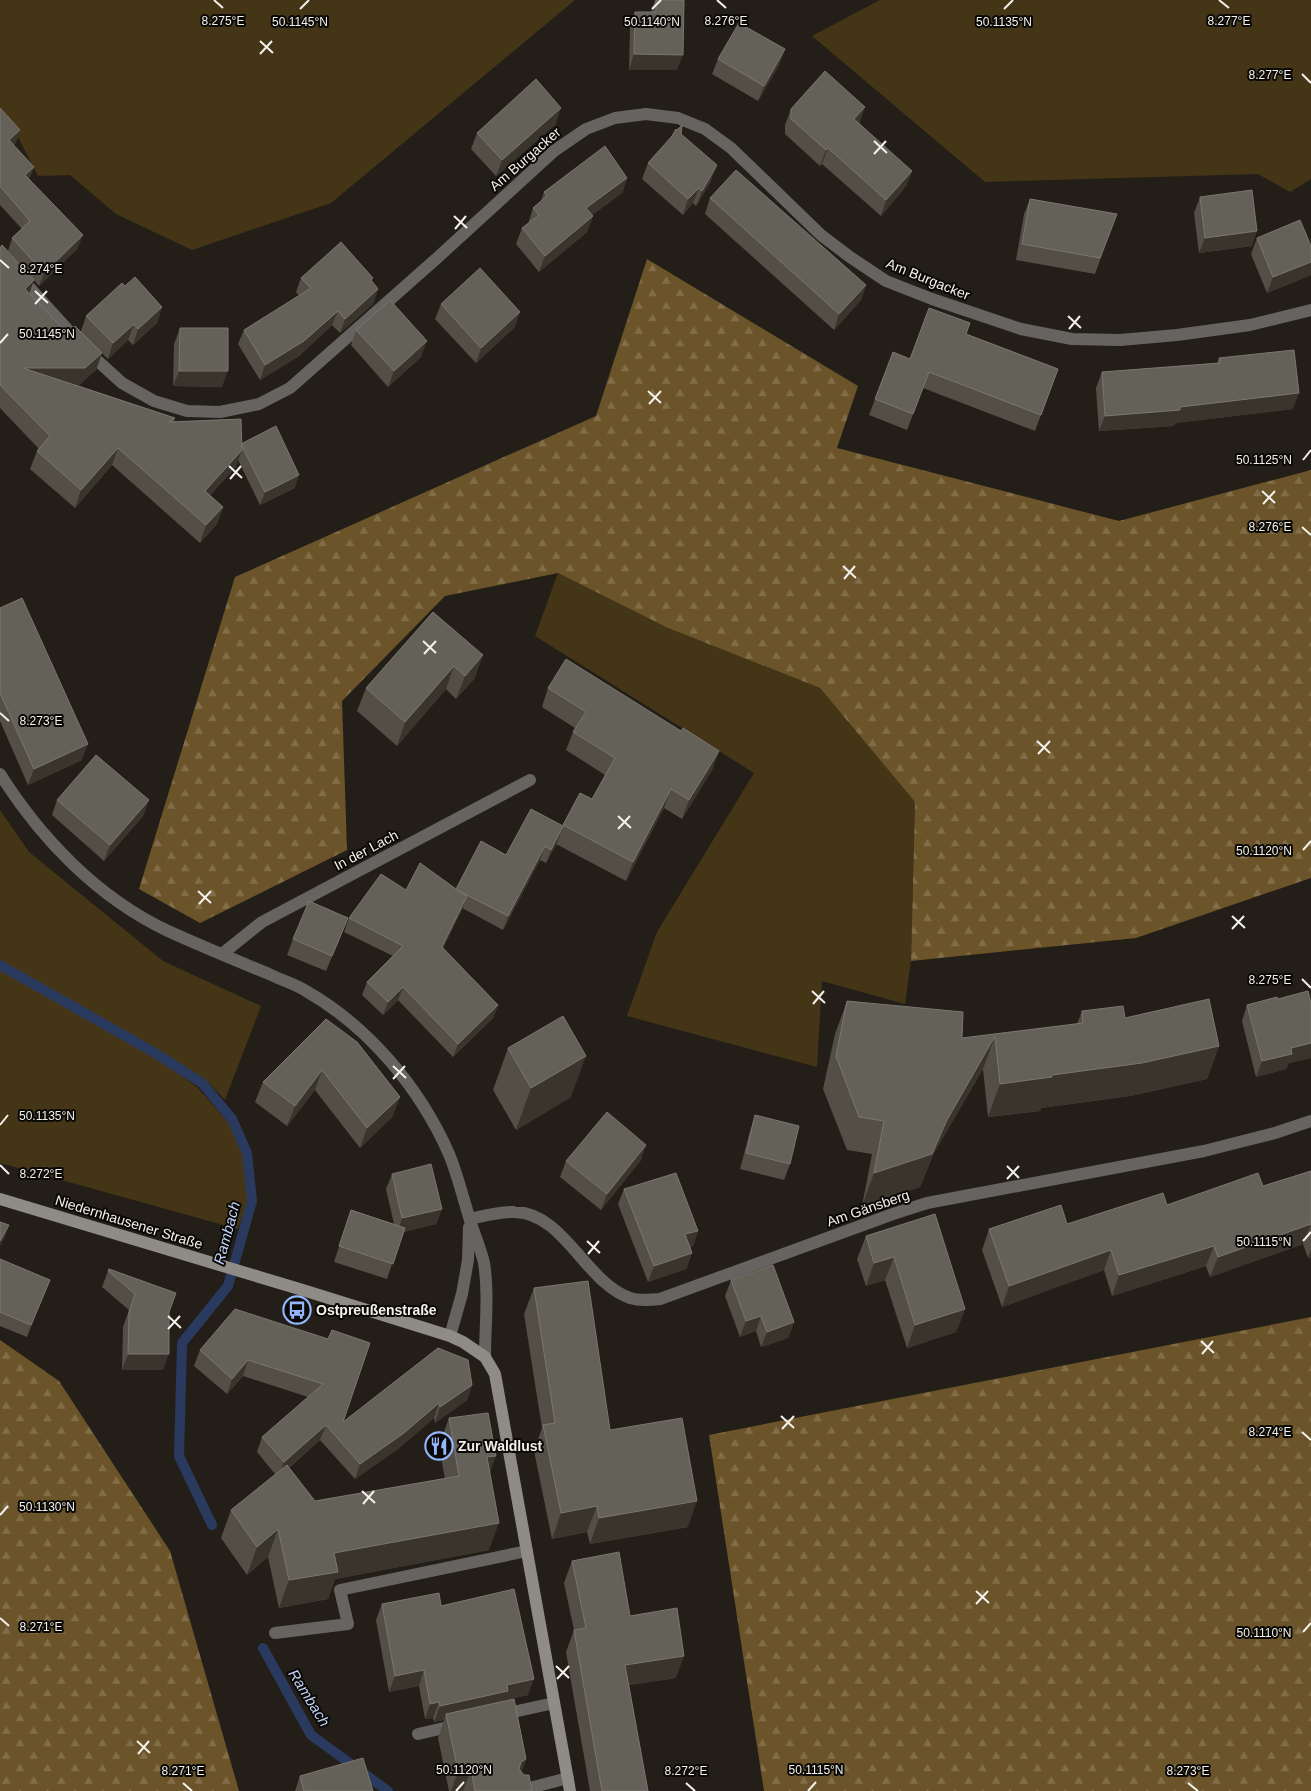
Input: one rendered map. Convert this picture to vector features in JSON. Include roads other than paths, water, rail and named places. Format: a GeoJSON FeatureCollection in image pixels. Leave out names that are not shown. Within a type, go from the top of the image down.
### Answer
{"type":"FeatureCollection","features":[{"type":"Feature","properties":{"kind":"main road","name":"Niedernhausener Straße"},"geometry":{"type":"LineString","coordinates":[[0,1199],[213,1262],[450,1336]]}},
{"type":"Feature","properties":{"kind":"main road"},"geometry":{"type":"LineString","coordinates":[[450,1336],[463,1342],[485,1357],[494,1374],[569,1785]]}},
{"type":"Feature","properties":{"kind":"street","name":"Am Burgacker"},"geometry":{"type":"LineString","coordinates":[[0,255],[88,352],[122,383],[154,401],[187,411],[220,412],[259,404],[290,388],[554,151],[593,126],[615,118],[646,114],[678,118],[705,129],[731,148],[821,234],[850,257],[886,281],[932,299],[1021,329],[1072,339],[1120,340],[1177,335],[1250,325],[1311,310]]}},
{"type":"Feature","properties":{"kind":"street"},"geometry":{"type":"LineString","coordinates":[[0,774],[15,798],[40,830],[66,858],[99,887],[135,912],[167,930],[305,990],[333,1009],[378,1048],[401,1074],[436,1126],[449,1155],[484,1261],[486,1281],[485,1357]]}},
{"type":"Feature","properties":{"kind":"street","name":"In der Lach"},"geometry":{"type":"LineString","coordinates":[[222,954],[262,922],[530,780]]}},
{"type":"Feature","properties":{"kind":"street","name":"Am Gänsberg"},"geometry":{"type":"LineString","coordinates":[[470,1219],[516,1212],[536,1216],[551,1226],[616,1291],[630,1298],[660,1299],[927,1203],[1204,1151],[1311,1122]]}},
{"type":"Feature","properties":{"kind":"street"},"geometry":{"type":"LineString","coordinates":[[450,1336],[462,1294],[468,1260],[470,1219]]}},
{"type":"Feature","properties":{"kind":"street"},"geometry":{"type":"LineString","coordinates":[[275,1633],[348,1624],[340,1590],[526,1551]]}},
{"type":"Feature","properties":{"kind":"street"},"geometry":{"type":"LineString","coordinates":[[486,1718],[554,1703]]}},
{"type":"Feature","properties":{"kind":"street"},"geometry":{"type":"LineString","coordinates":[[418,1734],[467,1723]]}},
{"type":"Feature","properties":{"kind":"street"},"geometry":{"type":"LineString","coordinates":[[518,1791],[569,1785]]}},
{"type":"Feature","properties":{"kind":"waterway","name":"Rambach"},"geometry":{"type":"LineString","coordinates":[[0,965],[155,1053],[202,1083],[232,1119],[247,1153],[252,1201],[228,1286],[182,1343],[179,1456],[212,1525]]}},
{"type":"Feature","properties":{"kind":"waterway","name":"Rambach"},"geometry":{"type":"LineString","coordinates":[[263,1648],[311,1735],[388,1791]]}},
{"type":"Feature","properties":{"kind":"place","name":"Ostpreußenstraße"},"geometry":{"type":"Point","coordinates":[297,1310]}},
{"type":"Feature","properties":{"kind":"place","name":"Zur Waldlust"},"geometry":{"type":"Point","coordinates":[439,1446]}}]}
